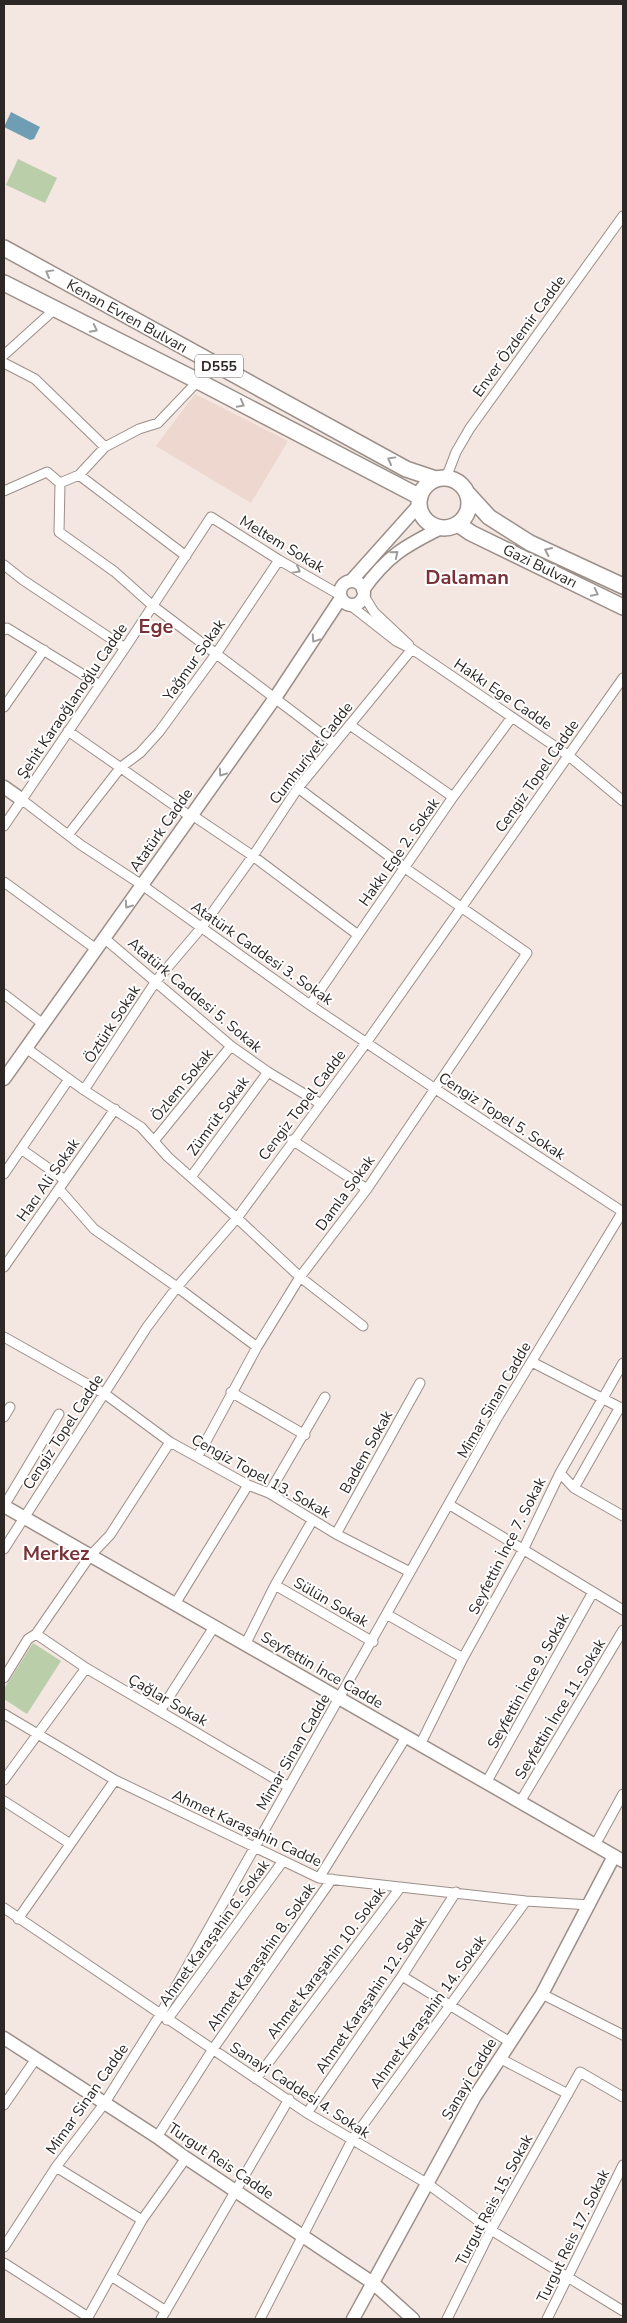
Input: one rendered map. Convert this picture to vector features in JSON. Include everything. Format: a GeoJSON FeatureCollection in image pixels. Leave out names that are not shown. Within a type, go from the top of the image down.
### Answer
{"type":"FeatureCollection","features":[{"type":"Feature","properties":{"kind":"main road","name":"Kenan Evren Bulvarı"},"geometry":{"type":"LineString","coordinates":[[4,248],[406,469],[441,478]]}},
{"type":"Feature","properties":{"kind":"main road","name":"Kenan Evren Bulvarı"},"geometry":{"type":"LineString","coordinates":[[4,283],[198,381],[419,501]]}},
{"type":"Feature","properties":{"kind":"main road"},"geometry":{"type":"LineString","coordinates":[[441,478],[459,483],[468,494],[468,511],[458,524],[441,528],[404,546],[382,565],[363,592],[360,601],[344,599],[341,587],[351,581],[419,501],[423,489],[441,478]]}},
{"type":"Feature","properties":{"kind":"main road","name":"Gazi Bulvarı"},"geometry":{"type":"LineString","coordinates":[[468,494],[489,517],[530,542],[623,586]]}},
{"type":"Feature","properties":{"kind":"main road"},"geometry":{"type":"LineString","coordinates":[[419,501],[426,520],[441,528]]}},
{"type":"Feature","properties":{"kind":"main road","name":"Gazi Bulvarı"},"geometry":{"type":"LineString","coordinates":[[458,524],[471,533],[623,607]]}},
{"type":"Feature","properties":{"kind":"main road"},"geometry":{"type":"LineString","coordinates":[[351,581],[359,584],[363,592]]}},
{"type":"Feature","properties":{"kind":"main road","name":"Atatürk Cadde"},"geometry":{"type":"LineString","coordinates":[[4,1078],[344,599]]}},
{"type":"Feature","properties":{"kind":"main road"},"geometry":{"type":"LineString","coordinates":[[4,787],[21,799]]}},
{"type":"Feature","properties":{"kind":"main road","name":"Seyfettin İnce Cadde"},"geometry":{"type":"LineString","coordinates":[[4,1506],[619,1859]]}},
{"type":"Feature","properties":{"kind":"main road","name":"Sanayi Cadde"},"geometry":{"type":"LineString","coordinates":[[353,2319],[474,2098],[542,1994],[590,1905],[619,1859]]}},
{"type":"Feature","properties":{"kind":"main road","name":"Turgut Reis Cadde"},"geometry":{"type":"LineString","coordinates":[[4,2038],[35,2060],[157,2137],[373,2283],[413,2319]]}},
{"type":"Feature","properties":{"kind":"street","name":"Enver Özdemir Cadde"},"geometry":{"type":"LineString","coordinates":[[441,478],[470,428],[623,216]]}},
{"type":"Feature","properties":{"kind":"street"},"geometry":{"type":"LineString","coordinates":[[4,355],[55,309]]}},
{"type":"Feature","properties":{"kind":"street"},"geometry":{"type":"LineString","coordinates":[[4,363],[35,380],[105,447]]}},
{"type":"Feature","properties":{"kind":"street"},"geometry":{"type":"LineString","coordinates":[[60,483],[79,475],[105,447],[139,429],[158,423],[198,381]]}},
{"type":"Feature","properties":{"kind":"street"},"geometry":{"type":"LineString","coordinates":[[4,489],[47,472],[60,483]]}},
{"type":"Feature","properties":{"kind":"street"},"geometry":{"type":"LineString","coordinates":[[79,475],[186,556]]}},
{"type":"Feature","properties":{"kind":"street"},"geometry":{"type":"LineString","coordinates":[[60,483],[59,532],[115,572],[153,606],[334,743]]}},
{"type":"Feature","properties":{"kind":"street","name":"Şehit Karaoğlanoğlu Cadde"},"geometry":{"type":"LineString","coordinates":[[4,826],[211,517]]}},
{"type":"Feature","properties":{"kind":"street","name":"Meltem Sokak"},"geometry":{"type":"LineString","coordinates":[[211,517],[344,599]]}},
{"type":"Feature","properties":{"kind":"street","name":"Yağmur Sokak"},"geometry":{"type":"LineString","coordinates":[[68,835],[121,767],[140,753],[160,732],[216,654],[279,560]]}},
{"type":"Feature","properties":{"kind":"street"},"geometry":{"type":"LineString","coordinates":[[4,565],[23,580],[125,648]]}},
{"type":"Feature","properties":{"kind":"street","name":"Hakkı Ege Cadde"},"geometry":{"type":"LineString","coordinates":[[363,592],[374,612],[412,649]]}},
{"type":"Feature","properties":{"kind":"street","name":"Hakkı Ege Cadde"},"geometry":{"type":"LineString","coordinates":[[344,599],[396,641],[412,649],[569,756],[623,801]]}},
{"type":"Feature","properties":{"kind":"street"},"geometry":{"type":"LineString","coordinates":[[5,629],[44,650],[100,685]]}},
{"type":"Feature","properties":{"kind":"street","name":"Cumhuriyet Cadde"},"geometry":{"type":"LineString","coordinates":[[202,927],[253,856],[298,788],[412,649]]}},
{"type":"Feature","properties":{"kind":"street"},"geometry":{"type":"LineString","coordinates":[[4,707],[44,650]]}},
{"type":"Feature","properties":{"kind":"street","name":"Cengiz Topel Cadde"},"geometry":{"type":"LineString","coordinates":[[4,1549],[147,1327],[177,1287],[237,1218],[292,1140],[366,1043],[623,678]]}},
{"type":"Feature","properties":{"kind":"street","name":"Hakkı Ege 2. Sokak"},"geometry":{"type":"LineString","coordinates":[[310,1005],[453,797],[512,717]]}},
{"type":"Feature","properties":{"kind":"street"},"geometry":{"type":"LineString","coordinates":[[350,725],[453,797]]}},
{"type":"Feature","properties":{"kind":"street"},"geometry":{"type":"LineString","coordinates":[[68,731],[191,816],[253,856],[358,935]]}},
{"type":"Feature","properties":{"kind":"street"},"geometry":{"type":"LineString","coordinates":[[298,788],[405,868],[461,907]]}},
{"type":"Feature","properties":{"kind":"street","name":"Atatürk Caddesi 3. Sokak"},"geometry":{"type":"LineString","coordinates":[[21,799],[68,835],[366,1043]]}},
{"type":"Feature","properties":{"kind":"street"},"geometry":{"type":"LineString","coordinates":[[4,882],[96,949]]}},
{"type":"Feature","properties":{"kind":"street","name":"Damla Sokak"},"geometry":{"type":"LineString","coordinates":[[198,1456],[231,1392],[300,1277],[367,1189],[434,1088],[479,1026],[527,952],[461,907]]}},
{"type":"Feature","properties":{"kind":"street","name":"Öztürk Sokak"},"geometry":{"type":"LineString","coordinates":[[84,1090],[156,981],[202,927]]}},
{"type":"Feature","properties":{"kind":"street","name":"Atatürk Caddesi 5. Sokak"},"geometry":{"type":"LineString","coordinates":[[104,938],[231,1046],[268,1072],[321,1104]]}},
{"type":"Feature","properties":{"kind":"street"},"geometry":{"type":"LineString","coordinates":[[4,994],[43,1024]]}},
{"type":"Feature","properties":{"kind":"street","name":"Cengiz Topel 5. Sokak"},"geometry":{"type":"LineString","coordinates":[[366,1043],[623,1211]]}},
{"type":"Feature","properties":{"kind":"street","name":"Özlem Sokak"},"geometry":{"type":"LineString","coordinates":[[154,1141],[231,1046]]}},
{"type":"Feature","properties":{"kind":"street"},"geometry":{"type":"LineString","coordinates":[[26,1048],[84,1090],[142,1127],[168,1157],[300,1277],[363,1326]]}},
{"type":"Feature","properties":{"kind":"street","name":"Zümrüt Sokak"},"geometry":{"type":"LineString","coordinates":[[191,1177],[268,1072]]}},
{"type":"Feature","properties":{"kind":"street"},"geometry":{"type":"LineString","coordinates":[[4,1174],[69,1079]]}},
{"type":"Feature","properties":{"kind":"street","name":"Hacı Ali Sokak"},"geometry":{"type":"LineString","coordinates":[[4,1267],[7,1255],[59,1189],[115,1109]]}},
{"type":"Feature","properties":{"kind":"street"},"geometry":{"type":"LineString","coordinates":[[292,1140],[367,1189]]}},
{"type":"Feature","properties":{"kind":"street"},"geometry":{"type":"LineString","coordinates":[[21,1149],[65,1180]]}},
{"type":"Feature","properties":{"kind":"street"},"geometry":{"type":"LineString","coordinates":[[59,1189],[94,1230],[177,1287],[257,1347]]}},
{"type":"Feature","properties":{"kind":"street","name":"Mimar Sinan Cadde"},"geometry":{"type":"LineString","coordinates":[[4,2247],[56,2167],[104,2104],[163,2017],[254,1848],[373,1642],[410,1572],[532,1362],[623,1211]]}},
{"type":"Feature","properties":{"kind":"street","name":"Cengiz Topel 13. Sokak"},"geometry":{"type":"LineString","coordinates":[[4,1337],[105,1394],[170,1442],[248,1485],[269,1494],[312,1521],[410,1572]]}},
{"type":"Feature","properties":{"kind":"street"},"geometry":{"type":"LineString","coordinates":[[532,1362],[622,1408],[574,1488]]}},
{"type":"Feature","properties":{"kind":"street","name":"Seyfettin İnce 7. Sokak"},"geometry":{"type":"LineString","coordinates":[[420,1745],[463,1658],[523,1550],[560,1473],[623,1363]]}},
{"type":"Feature","properties":{"kind":"street","name":"Badem Sokak"},"geometry":{"type":"LineString","coordinates":[[336,1534],[420,1383]]}},
{"type":"Feature","properties":{"kind":"street"},"geometry":{"type":"LineString","coordinates":[[231,1392],[305,1434]]}},
{"type":"Feature","properties":{"kind":"street"},"geometry":{"type":"LineString","coordinates":[[269,1494],[325,1396]]}},
{"type":"Feature","properties":{"kind":"street"},"geometry":{"type":"LineString","coordinates":[[4,1417],[10,1407]]}},
{"type":"Feature","properties":{"kind":"street"},"geometry":{"type":"LineString","coordinates":[[4,1506],[60,1414]]}},
{"type":"Feature","properties":{"kind":"street"},"geometry":{"type":"LineString","coordinates":[[4,1678],[28,1639],[36,1634],[90,1556],[110,1535],[170,1442]]}},
{"type":"Feature","properties":{"kind":"street"},"geometry":{"type":"LineString","coordinates":[[560,1473],[574,1488],[623,1516]]}},
{"type":"Feature","properties":{"kind":"street"},"geometry":{"type":"LineString","coordinates":[[175,1604],[248,1485]]}},
{"type":"Feature","properties":{"kind":"street"},"geometry":{"type":"LineString","coordinates":[[450,1505],[623,1610]]}},
{"type":"Feature","properties":{"kind":"street"},"geometry":{"type":"LineString","coordinates":[[245,1645],[275,1585],[312,1521]]}},
{"type":"Feature","properties":{"kind":"street","name":"Sülün Sokak"},"geometry":{"type":"LineString","coordinates":[[275,1585],[373,1642]]}},
{"type":"Feature","properties":{"kind":"street","name":"Seyfettin İnce 9. Sokak"},"geometry":{"type":"LineString","coordinates":[[486,1782],[593,1592]]}},
{"type":"Feature","properties":{"kind":"street"},"geometry":{"type":"LineString","coordinates":[[388,1615],[463,1658]]}},
{"type":"Feature","properties":{"kind":"street"},"geometry":{"type":"LineString","coordinates":[[160,1711],[214,1627]]}},
{"type":"Feature","properties":{"kind":"street","name":"Seyfettin İnce 11. Sokak"},"geometry":{"type":"LineString","coordinates":[[520,1802],[623,1630]]}},
{"type":"Feature","properties":{"kind":"street","name":"Çağlar Sokak"},"geometry":{"type":"LineString","coordinates":[[36,1634],[86,1668],[290,1787]]}},
{"type":"Feature","properties":{"kind":"street"},"geometry":{"type":"LineString","coordinates":[[4,1780],[86,1668]]}},
{"type":"Feature","properties":{"kind":"street","name":"Ahmet Karaşahin Cadde"},"geometry":{"type":"LineString","coordinates":[[4,1714],[115,1780],[318,1878],[526,1901],[590,1905]]}},
{"type":"Feature","properties":{"kind":"street"},"geometry":{"type":"LineString","coordinates":[[318,1878],[406,1737]]}},
{"type":"Feature","properties":{"kind":"street"},"geometry":{"type":"LineString","coordinates":[[18,1919],[69,1843],[115,1780]]}},
{"type":"Feature","properties":{"kind":"street"},"geometry":{"type":"LineString","coordinates":[[595,1845],[623,1794]]}},
{"type":"Feature","properties":{"kind":"street"},"geometry":{"type":"LineString","coordinates":[[4,1801],[69,1843]]}},
{"type":"Feature","properties":{"kind":"street","name":"Ahmet Karaşahin 6. Sokak"},"geometry":{"type":"LineString","coordinates":[[163,2017],[283,1862]]}},
{"type":"Feature","properties":{"kind":"street","name":"Ahmet Karaşahin 8. Sokak"},"geometry":{"type":"LineString","coordinates":[[157,2137],[213,2049],[332,1879]]}},
{"type":"Feature","properties":{"kind":"street","name":"Ahmet Karaşahin 10. Sokak"},"geometry":{"type":"LineString","coordinates":[[256,2079],[400,1888]]}},
{"type":"Feature","properties":{"kind":"street","name":"Ahmet Karaşahin 12. Sokak"},"geometry":{"type":"LineString","coordinates":[[307,2113],[402,1976],[456,1892]]}},
{"type":"Feature","properties":{"kind":"street","name":"Ahmet Karaşahin 14. Sokak"},"geometry":{"type":"LineString","coordinates":[[260,2319],[304,2237],[352,2140],[526,1901]]}},
{"type":"Feature","properties":{"kind":"street","name":"Sanayi Caddesi 4. Sokak"},"geometry":{"type":"LineString","coordinates":[[4,1908],[163,2017],[289,2099],[307,2113],[428,2184],[491,2230],[623,2311]]}},
{"type":"Feature","properties":{"kind":"street"},"geometry":{"type":"LineString","coordinates":[[402,1976],[510,2042]]}},
{"type":"Feature","properties":{"kind":"street"},"geometry":{"type":"LineString","coordinates":[[542,1994],[623,2035]]}},
{"type":"Feature","properties":{"kind":"street"},"geometry":{"type":"LineString","coordinates":[[501,2059],[568,2094]]}},
{"type":"Feature","properties":{"kind":"street"},"geometry":{"type":"LineString","coordinates":[[4,2105],[35,2060]]}},
{"type":"Feature","properties":{"kind":"street","name":"Turgut Reis 15. Sokak"},"geometry":{"type":"LineString","coordinates":[[447,2319],[491,2230],[580,2072],[622,2094]]}},
{"type":"Feature","properties":{"kind":"street"},"geometry":{"type":"LineString","coordinates":[[111,2276],[163,2315],[289,2099]]}},
{"type":"Feature","properties":{"kind":"street"},"geometry":{"type":"LineString","coordinates":[[4,2263],[87,2318],[142,2220],[186,2158]]}},
{"type":"Feature","properties":{"kind":"street","name":"Turgut Reis 17. Sokak"},"geometry":{"type":"LineString","coordinates":[[547,2319],[623,2165]]}},
{"type":"Feature","properties":{"kind":"street"},"geometry":{"type":"LineString","coordinates":[[56,2167],[142,2220]]}},
{"type":"Feature","properties":{"kind":"shaded area"},"geometry":{"type":"Polygon","coordinates":[[[195,394],[288,441],[251,503],[156,446],[195,394]]]}},
{"type":"Feature","properties":{"kind":"green space"},"geometry":{"type":"Polygon","coordinates":[[[18,159],[57,178],[45,203],[6,185],[18,159]]]}},
{"type":"Feature","properties":{"kind":"green space"},"geometry":{"type":"Polygon","coordinates":[[[33,1643],[61,1661],[27,1714],[4,1699],[4,1689],[33,1643]]]}},
{"type":"Feature","properties":{"kind":"water"},"geometry":{"type":"Polygon","coordinates":[[[11,112],[40,127],[34,139],[30,140],[4,127],[11,112]]]}},
{"type":"Feature","properties":{"kind":"district","name":"Dalaman"},"geometry":{"type":"Point","coordinates":[467,577]}},
{"type":"Feature","properties":{"kind":"district","name":"Ege"},"geometry":{"type":"Point","coordinates":[156,626]}},
{"type":"Feature","properties":{"kind":"district","name":"Merkez"},"geometry":{"type":"Point","coordinates":[56,1553]}}]}
